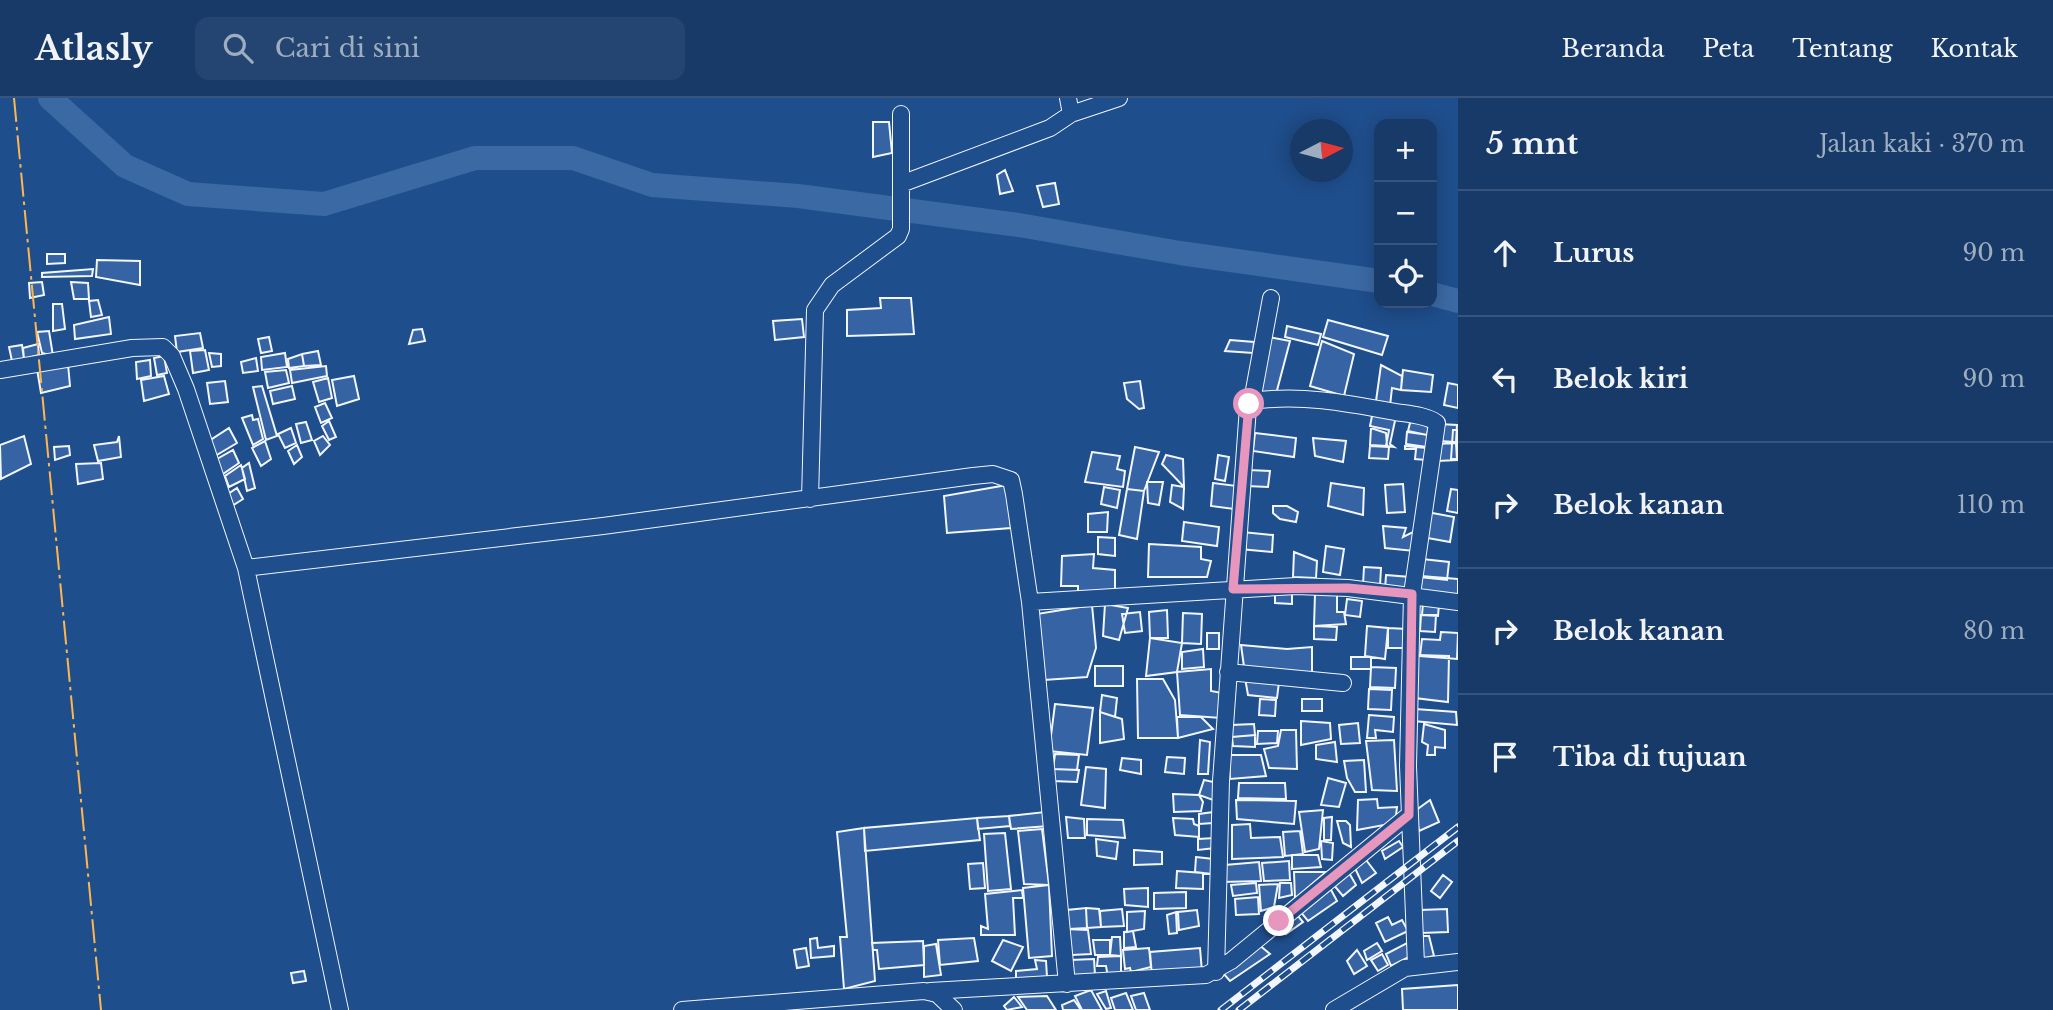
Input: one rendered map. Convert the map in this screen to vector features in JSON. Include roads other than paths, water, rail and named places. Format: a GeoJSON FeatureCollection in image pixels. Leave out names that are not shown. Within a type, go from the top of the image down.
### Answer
{"type":"FeatureCollection","features":[{"type":"Feature","properties":{"kind":"street"},"geometry":{"type":"LineString","coordinates":[[901,190],[1050,128],[1070,106],[1119,98]]}},
{"type":"Feature","properties":{"kind":"street"},"geometry":{"type":"LineString","coordinates":[[810,499],[816,310],[832,285],[898,236],[901,221],[901,114]]}},
{"type":"Feature","properties":{"kind":"street"},"geometry":{"type":"LineString","coordinates":[[1216,972],[1233,589],[1248,407],[1252,401],[1271,298]]}},
{"type":"Feature","properties":{"kind":"street"},"geometry":{"type":"LineString","coordinates":[[0,370],[132,348],[163,348],[172,356],[186,388],[246,568],[340,1010]]}},
{"type":"Feature","properties":{"kind":"street"},"geometry":{"type":"LineString","coordinates":[[1252,401],[1321,398],[1435,420],[1438,426],[1412,594],[1409,815],[1416,965]]}},
{"type":"Feature","properties":{"kind":"street"},"geometry":{"type":"LineString","coordinates":[[246,568],[810,499],[973,476],[1004,476],[1011,480],[1014,494],[1030,602],[1067,984]]}},
{"type":"Feature","properties":{"kind":"street"},"geometry":{"type":"LineString","coordinates":[[1030,602],[1233,589],[1348,588],[1412,594],[1458,602]]}},
{"type":"Feature","properties":{"kind":"street"},"geometry":{"type":"LineString","coordinates":[[1228,672],[1343,683]]}},
{"type":"Feature","properties":{"kind":"street"},"geometry":{"type":"LineString","coordinates":[[692,1009],[758,1007],[930,991],[1185,979],[1216,972],[1409,815]]}},
{"type":"Feature","properties":{"kind":"street"},"geometry":{"type":"LineString","coordinates":[[1334,1010],[1387,977],[1416,965],[1458,962]]}},
{"type":"Feature","properties":{"kind":"street"},"geometry":{"type":"LineString","coordinates":[[930,991],[946,1000],[954,1010]]}},
{"type":"Feature","properties":{"kind":"waterway"},"geometry":{"type":"LineString","coordinates":[[50,98],[125,166],[188,194],[324,204],[475,158],[573,158],[652,185],[798,196],[1019,225],[1180,253],[1374,280]]}},
{"type":"Feature","properties":{"kind":"waterway"},"geometry":{"type":"LineString","coordinates":[[1437,295],[1458,301]]}},
{"type":"Feature","properties":{"kind":"railway"},"geometry":{"type":"LineString","coordinates":[[1221,1010],[1458,827]]}},
{"type":"Feature","properties":{"kind":"railway"},"geometry":{"type":"LineString","coordinates":[[1239,1010],[1458,841]]}}]}
